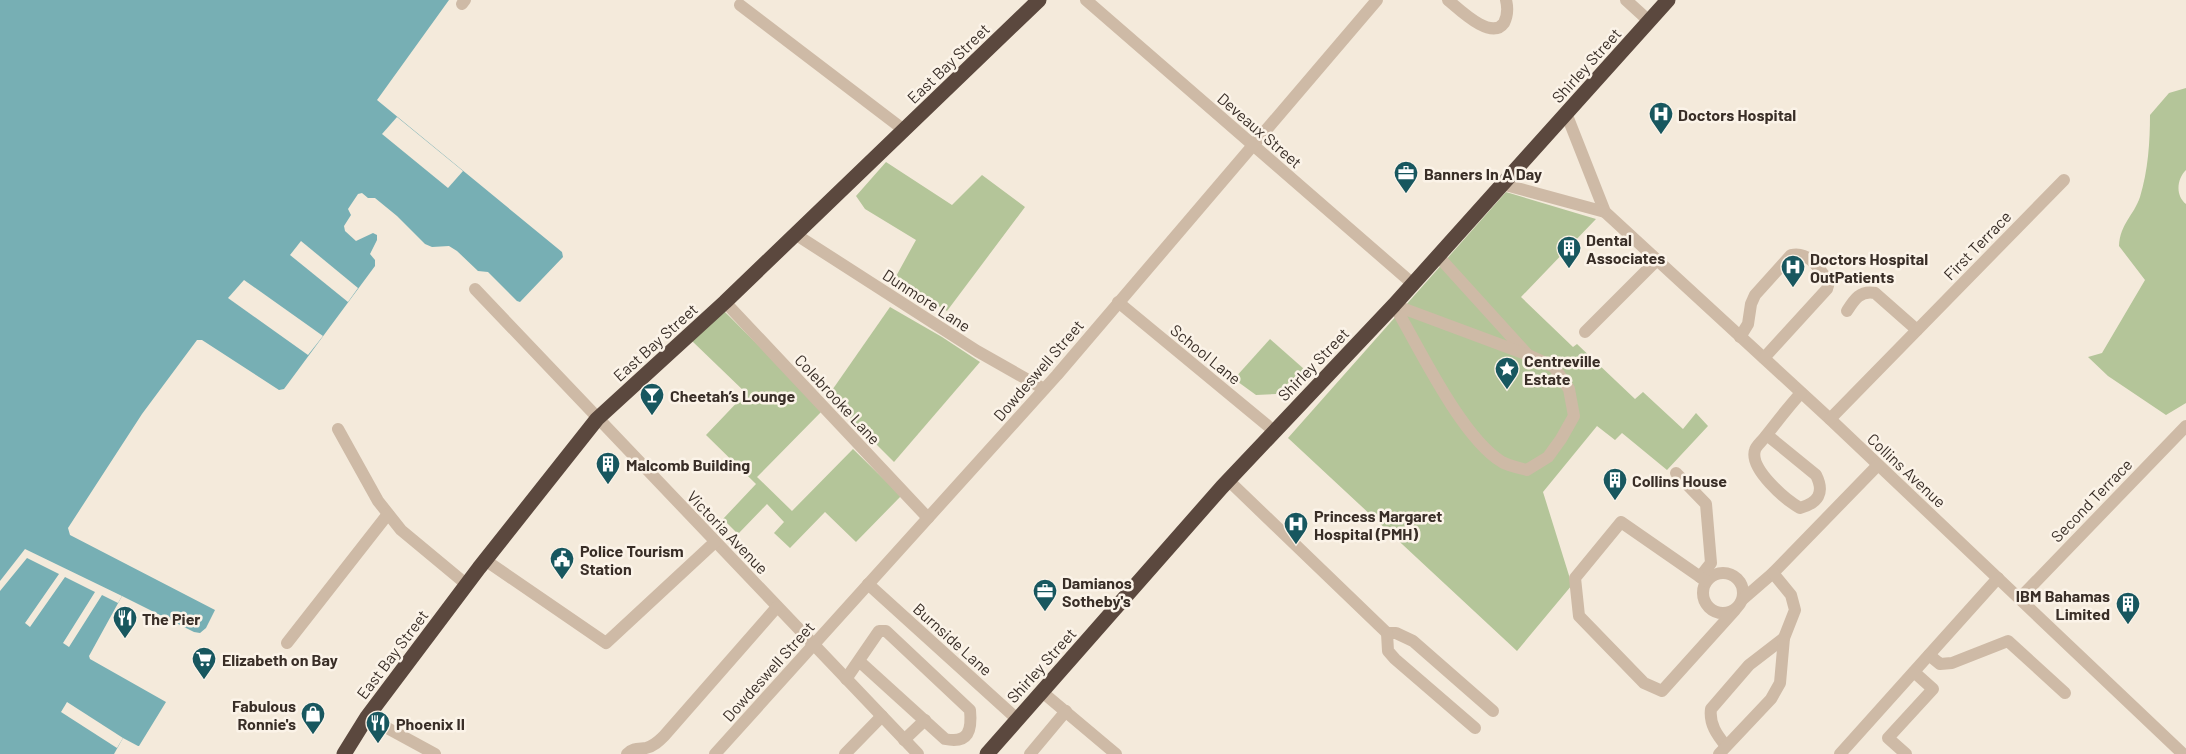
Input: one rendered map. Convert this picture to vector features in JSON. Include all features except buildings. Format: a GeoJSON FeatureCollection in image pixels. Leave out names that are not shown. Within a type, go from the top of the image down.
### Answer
{"type":"FeatureCollection","features":[{"type":"Feature","properties":{"kind":"highway","name":"East Bay Street"},"geometry":{"type":"LineString","coordinates":[[344,754],[368,717],[466,584],[597,419],[725,302],[1039,0]]}},
{"type":"Feature","properties":{"kind":"highway","name":"Shirley Street"},"geometry":{"type":"LineString","coordinates":[[987,754],[1228,480],[1394,305],[1668,0]]}},
{"type":"Feature","properties":{"kind":"street","name":"Deveaux Street"},"geometry":{"type":"LineString","coordinates":[[1086,0],[1413,284]]}},
{"type":"Feature","properties":{"kind":"street","name":"Dowdeswell Street"},"geometry":{"type":"LineString","coordinates":[[715,754],[1044,389],[1254,146],[1377,0]]}},
{"type":"Feature","properties":{"kind":"street"},"geometry":{"type":"LineString","coordinates":[[1448,0],[1484,27],[1494,29],[1501,26],[1507,17],[1506,0]]}},
{"type":"Feature","properties":{"kind":"street"},"geometry":{"type":"LineString","coordinates":[[1626,0],[1649,21]]}},
{"type":"Feature","properties":{"kind":"street"},"geometry":{"type":"LineString","coordinates":[[740,5],[904,130]]}},
{"type":"Feature","properties":{"kind":"street","name":"Collins Avenue"},"geometry":{"type":"LineString","coordinates":[[1566,114],[1605,212],[1830,419],[2183,754]]}},
{"type":"Feature","properties":{"kind":"street","name":"First Terrace"},"geometry":{"type":"LineString","coordinates":[[1830,419],[2064,180]]}},
{"type":"Feature","properties":{"kind":"street","name":"Collins Avenue"},"geometry":{"type":"LineString","coordinates":[[1502,184],[1605,212]]}},
{"type":"Feature","properties":{"kind":"street","name":"Dunmore Lane"},"geometry":{"type":"LineString","coordinates":[[795,234],[977,351],[1044,389]]}},
{"type":"Feature","properties":{"kind":"street"},"geometry":{"type":"LineString","coordinates":[[1740,337],[1748,324],[1751,304],[1755,295],[1791,255],[1798,253],[1809,257],[1829,282],[1827,289],[1764,358]]}},
{"type":"Feature","properties":{"kind":"street"},"geometry":{"type":"LineString","coordinates":[[1438,256],[1528,355]]}},
{"type":"Feature","properties":{"kind":"street"},"geometry":{"type":"LineString","coordinates":[[1585,332],[1657,260]]}},
{"type":"Feature","properties":{"kind":"street","name":"Victoria Avenue"},"geometry":{"type":"LineString","coordinates":[[475,289],[918,754]]}},
{"type":"Feature","properties":{"kind":"street"},"geometry":{"type":"LineString","coordinates":[[1847,311],[1861,294],[1875,293],[1917,330]]}},
{"type":"Feature","properties":{"kind":"street","name":"Colebrooke Lane"},"geometry":{"type":"LineString","coordinates":[[725,302],[928,518]]}},
{"type":"Feature","properties":{"kind":"street","name":"School Lane"},"geometry":{"type":"LineString","coordinates":[[1118,302],[1274,431]]}},
{"type":"Feature","properties":{"kind":"street"},"geometry":{"type":"LineString","coordinates":[[1394,305],[1528,355],[1554,367],[1569,389],[1574,416],[1548,457],[1528,470],[1502,462],[1477,440],[1452,406],[1394,305]]}},
{"type":"Feature","properties":{"kind":"street"},"geometry":{"type":"LineString","coordinates":[[1767,435],[1816,474],[1820,483],[1819,494],[1812,505],[1800,508],[1787,500],[1768,480],[1756,462],[1755,450],[1801,392]]}},
{"type":"Feature","properties":{"kind":"street","name":"Second Terrace"},"geometry":{"type":"LineString","coordinates":[[2020,598],[2186,426]]}},
{"type":"Feature","properties":{"kind":"street"},"geometry":{"type":"LineString","coordinates":[[338,429],[378,501],[401,530],[466,584]]}},
{"type":"Feature","properties":{"kind":"street"},"geometry":{"type":"LineString","coordinates":[[1703,579],[1621,522],[1575,578],[1579,616],[1644,683],[1662,690],[1743,599],[1773,573],[1878,465]]}},
{"type":"Feature","properties":{"kind":"street"},"geometry":{"type":"LineString","coordinates":[[1676,472],[1706,504],[1711,563],[1703,579],[1702,595],[1708,608],[1721,614],[1735,610]]}},
{"type":"Feature","properties":{"kind":"street"},"geometry":{"type":"LineString","coordinates":[[1228,480],[1388,633],[1388,651],[1475,728]]}},
{"type":"Feature","properties":{"kind":"street"},"geometry":{"type":"LineString","coordinates":[[288,643],[388,514]]}},
{"type":"Feature","properties":{"kind":"street"},"geometry":{"type":"LineString","coordinates":[[485,560],[606,643],[715,542]]}},
{"type":"Feature","properties":{"kind":"street"},"geometry":{"type":"LineString","coordinates":[[1703,579],[1718,573],[1732,574],[1742,584],[1743,599]]}},
{"type":"Feature","properties":{"kind":"street"},"geometry":{"type":"LineString","coordinates":[[1773,573],[1791,595],[1795,610],[1784,638],[1780,683],[1776,691],[1722,750],[1712,725],[1711,709],[1749,664],[1784,638]]}},
{"type":"Feature","properties":{"kind":"street"},"geometry":{"type":"LineString","coordinates":[[1840,754],[1998,578]]}},
{"type":"Feature","properties":{"kind":"street","name":"Burnside Lane"},"geometry":{"type":"LineString","coordinates":[[868,584],[1017,719]]}},
{"type":"Feature","properties":{"kind":"street"},"geometry":{"type":"LineString","coordinates":[[626,754],[636,748],[646,748],[664,736],[777,607]]}},
{"type":"Feature","properties":{"kind":"street"},"geometry":{"type":"LineString","coordinates":[[846,679],[859,660],[879,631],[886,631],[970,710],[971,726],[963,738],[957,741],[945,739],[859,660]]}},
{"type":"Feature","properties":{"kind":"street"},"geometry":{"type":"LineString","coordinates":[[1388,633],[1396,632],[1413,641],[1493,711]]}},
{"type":"Feature","properties":{"kind":"street"},"geometry":{"type":"LineString","coordinates":[[1929,655],[1940,664],[1952,663],[2008,641],[2065,693]]}},
{"type":"Feature","properties":{"kind":"street"},"geometry":{"type":"LineString","coordinates":[[1906,754],[1888,738],[1933,689],[1914,672]]}},
{"type":"Feature","properties":{"kind":"street"},"geometry":{"type":"LineString","coordinates":[[1041,691],[1116,754]]}},
{"type":"Feature","properties":{"kind":"street"},"geometry":{"type":"LineString","coordinates":[[1030,754],[1066,711]]}},
{"type":"Feature","properties":{"kind":"street"},"geometry":{"type":"LineString","coordinates":[[845,754],[882,716]]}},
{"type":"Feature","properties":{"kind":"street"},"geometry":{"type":"LineString","coordinates":[[368,717],[435,754]]}},
{"type":"Feature","properties":{"kind":"street"},"geometry":{"type":"LineString","coordinates":[[904,740],[925,720]]}},
{"type":"Feature","properties":{"kind":"green space"},"geometry":{"type":"Polygon","coordinates":[[[2186,88],[2186,170],[2178,187],[2180,196],[2186,204],[2186,403],[2166,415],[2108,376],[2088,357],[2102,353],[2145,280],[2119,246],[2120,238],[2143,187],[2150,136],[2150,115],[2169,93],[2186,88]]]}},
{"type":"Feature","properties":{"kind":"green space"},"geometry":{"type":"Polygon","coordinates":[[[886,162],[952,205],[982,175],[1025,207],[947,311],[894,280],[916,240],[865,209],[856,196],[886,162]]]}},
{"type":"Feature","properties":{"kind":"green space"},"geometry":{"type":"Polygon","coordinates":[[[1506,192],[1596,219],[1521,297],[1573,347],[1577,344],[1635,399],[1643,392],[1683,429],[1696,413],[1708,426],[1667,470],[1622,433],[1615,440],[1597,426],[1543,492],[1572,585],[1517,651],[1288,438],[1506,192]]]}},
{"type":"Feature","properties":{"kind":"green space"},"geometry":{"type":"Polygon","coordinates":[[[890,307],[942,337],[980,362],[894,462],[828,396],[890,307]]]}},
{"type":"Feature","properties":{"kind":"green space"},"geometry":{"type":"Polygon","coordinates":[[[724,311],[823,410],[757,477],[792,511],[853,449],[901,496],[856,542],[825,512],[790,548],[774,533],[784,522],[767,504],[738,534],[723,519],[756,484],[706,435],[746,393],[692,341],[724,311]]]}},
{"type":"Feature","properties":{"kind":"green space"},"geometry":{"type":"Polygon","coordinates":[[[1270,339],[1304,369],[1276,394],[1256,395],[1234,379],[1270,339]]]}},
{"type":"Feature","properties":{"kind":"water"},"geometry":{"type":"Polygon","coordinates":[[[0,0],[449,0],[377,100],[562,252],[563,257],[520,302],[488,272],[478,271],[449,246],[432,247],[425,244],[397,216],[375,198],[368,198],[362,193],[358,194],[348,209],[351,215],[344,226],[345,231],[356,241],[373,233],[377,235],[377,240],[370,254],[375,260],[375,266],[284,389],[279,390],[202,340],[197,340],[142,414],[68,528],[70,535],[215,610],[206,628],[200,633],[194,632],[122,596],[89,656],[90,659],[166,702],[139,746],[123,738],[114,754],[0,754],[0,0]]]}},
{"type":"Feature","properties":{"kind":"pier"},"geometry":{"type":"Polygon","coordinates":[[[397,117],[463,171],[448,188],[382,134],[397,117]]]}},
{"type":"Feature","properties":{"kind":"pier"},"geometry":{"type":"Polygon","coordinates":[[[301,241],[358,288],[348,302],[290,255],[301,241]]]}},
{"type":"Feature","properties":{"kind":"pier"},"geometry":{"type":"Polygon","coordinates":[[[244,280],[323,336],[308,355],[228,298],[244,280]]]}},
{"type":"Feature","properties":{"kind":"pier"},"geometry":{"type":"Polygon","coordinates":[[[25,549],[122,596],[118,603],[102,595],[69,647],[63,643],[95,592],[65,577],[30,627],[25,623],[59,574],[27,558],[0,591],[0,581],[25,549]]]}},
{"type":"Feature","properties":{"kind":"pier"},"geometry":{"type":"Polygon","coordinates":[[[67,702],[123,738],[117,748],[61,712],[67,702]]]}},
{"type":"Feature","properties":{"kind":"place","name":"Doctors Hospital"},"geometry":{"type":"Point","coordinates":[1661,135]}},
{"type":"Feature","properties":{"kind":"place","name":"Banners In A Day"},"geometry":{"type":"Point","coordinates":[1406,194]}},
{"type":"Feature","properties":{"kind":"place","name":"Dental Associates"},"geometry":{"type":"Point","coordinates":[1569,269]}},
{"type":"Feature","properties":{"kind":"place","name":"Doctors Hospital OutPatients"},"geometry":{"type":"Point","coordinates":[1793,288]}},
{"type":"Feature","properties":{"kind":"place","name":"Centreville Estate"},"geometry":{"type":"Point","coordinates":[1507,390]}},
{"type":"Feature","properties":{"kind":"place","name":"Cheetah’s Lounge"},"geometry":{"type":"Point","coordinates":[652,416]}},
{"type":"Feature","properties":{"kind":"place","name":"Malcomb Building"},"geometry":{"type":"Point","coordinates":[608,485]}},
{"type":"Feature","properties":{"kind":"place","name":"Collins House"},"geometry":{"type":"Point","coordinates":[1615,501]}},
{"type":"Feature","properties":{"kind":"place","name":"Princess Margaret Hospital (PMH)"},"geometry":{"type":"Point","coordinates":[1296,545]}},
{"type":"Feature","properties":{"kind":"place","name":"Police Tourism Station"},"geometry":{"type":"Point","coordinates":[562,580]}},
{"type":"Feature","properties":{"kind":"place","name":"Damianos Sotheby's"},"geometry":{"type":"Point","coordinates":[1045,612]}},
{"type":"Feature","properties":{"kind":"place","name":"IBM Bahamas Limited"},"geometry":{"type":"Point","coordinates":[2128,625]}},
{"type":"Feature","properties":{"kind":"place","name":"The Pier"},"geometry":{"type":"Point","coordinates":[125,639]}},
{"type":"Feature","properties":{"kind":"place","name":"Elizabeth on Bay"},"geometry":{"type":"Point","coordinates":[204,680]}},
{"type":"Feature","properties":{"kind":"place","name":"Fabulous Ronnie's"},"geometry":{"type":"Point","coordinates":[313,735]}},
{"type":"Feature","properties":{"kind":"place","name":"Phoenix II"},"geometry":{"type":"Point","coordinates":[378,744]}}]}
